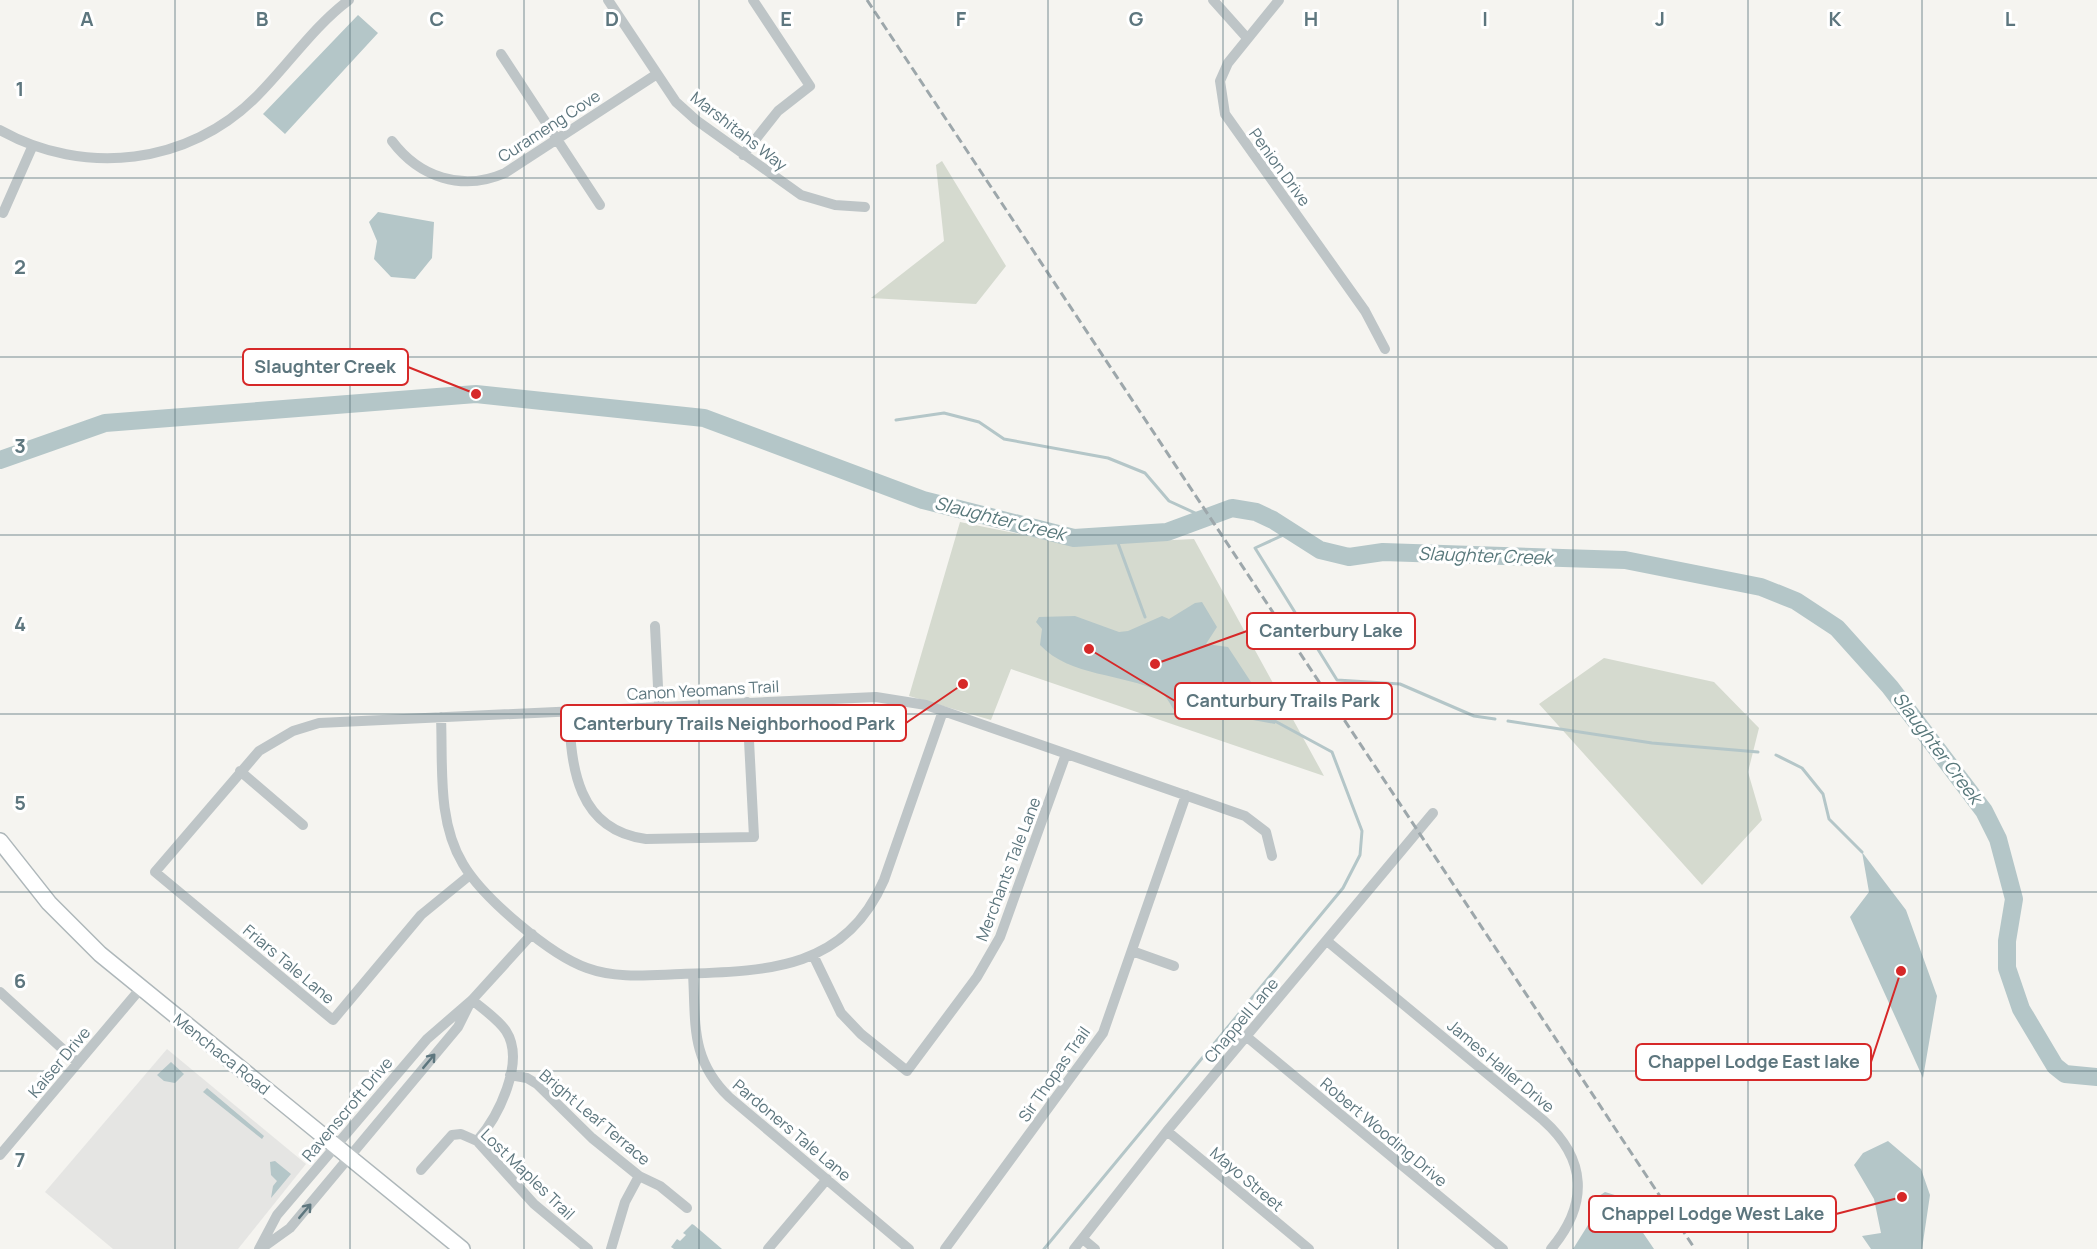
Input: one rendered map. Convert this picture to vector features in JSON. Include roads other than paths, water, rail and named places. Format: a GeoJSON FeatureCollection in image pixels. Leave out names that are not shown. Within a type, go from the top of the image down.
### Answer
{"type":"FeatureCollection","features":[{"type":"Feature","properties":{"kind":"main road","name":"Menchaca Road"},"geometry":{"type":"LineString","coordinates":[[0,841],[24,874],[100,954],[462,1249]]}},
{"type":"Feature","properties":{"kind":"street"},"geometry":{"type":"LineString","coordinates":[[0,130],[33,145],[69,156],[115,159],[165,150],[201,136],[247,106],[329,17],[349,0]]}},
{"type":"Feature","properties":{"kind":"street","name":"Marshitahs Way"},"geometry":{"type":"LineString","coordinates":[[608,0],[657,74],[685,111],[801,195],[835,205],[865,207]]}},
{"type":"Feature","properties":{"kind":"street"},"geometry":{"type":"LineString","coordinates":[[743,155],[778,111],[810,86],[753,0]]}},
{"type":"Feature","properties":{"kind":"street"},"geometry":{"type":"LineString","coordinates":[[1213,0],[1247,38]]}},
{"type":"Feature","properties":{"kind":"street","name":"Penion Drive"},"geometry":{"type":"LineString","coordinates":[[1279,0],[1228,63],[1220,81],[1225,114],[1365,311],[1385,349]]}},
{"type":"Feature","properties":{"kind":"street"},"geometry":{"type":"LineString","coordinates":[[501,54],[600,205]]}},
{"type":"Feature","properties":{"kind":"street","name":"Curameng Cove"},"geometry":{"type":"LineString","coordinates":[[392,141],[417,167],[444,179],[464,182],[484,180],[505,173],[657,74]]}},
{"type":"Feature","properties":{"kind":"street"},"geometry":{"type":"LineString","coordinates":[[3,213],[33,145]]}},
{"type":"Feature","properties":{"kind":"street"},"geometry":{"type":"LineString","coordinates":[[655,626],[658,707]]}},
{"type":"Feature","properties":{"kind":"street","name":"Canon Yeomans Trail"},"geometry":{"type":"LineString","coordinates":[[154,872],[240,771],[268,744],[306,727],[333,722],[876,697],[916,702],[1186,795],[1255,822],[1270,839],[1272,856]]}},
{"type":"Feature","properties":{"kind":"street"},"geometry":{"type":"LineString","coordinates":[[569,712],[571,757],[576,781],[592,809],[612,826],[636,838],[646,839],[754,837],[747,702]]}},
{"type":"Feature","properties":{"kind":"street"},"geometry":{"type":"LineString","coordinates":[[441,717],[446,819],[454,846],[470,875],[493,900],[532,934],[566,959],[590,969],[631,976],[782,967],[814,957],[856,926],[879,892],[943,711]]}},
{"type":"Feature","properties":{"kind":"street","name":"Merchants Tale Lane"},"geometry":{"type":"LineString","coordinates":[[814,957],[845,1018],[907,1071],[977,977],[1000,937],[1066,754]]}},
{"type":"Feature","properties":{"kind":"street"},"geometry":{"type":"LineString","coordinates":[[240,771],[303,825]]}},
{"type":"Feature","properties":{"kind":"street","name":"Sir Thopas Trail"},"geometry":{"type":"LineString","coordinates":[[945,1249],[1097,1043],[1106,1024],[1186,795]]}},
{"type":"Feature","properties":{"kind":"street","name":"Chappell Lane"},"geometry":{"type":"LineString","coordinates":[[1074,1249],[1167,1131],[1433,813]]}},
{"type":"Feature","properties":{"kind":"street","name":"Friars Tale Lane"},"geometry":{"type":"LineString","coordinates":[[154,872],[333,1020],[421,915],[470,875]]}},
{"type":"Feature","properties":{"kind":"street","name":"Ravenscroft Drive"},"geometry":{"type":"LineString","coordinates":[[260,1249],[277,1215],[427,1038],[447,1018],[472,1000],[532,934]]}},
{"type":"Feature","properties":{"kind":"street","name":"James Haller Drive"},"geometry":{"type":"LineString","coordinates":[[1327,941],[1543,1120],[1562,1139],[1577,1174],[1577,1200],[1566,1229],[1551,1249]]}},
{"type":"Feature","properties":{"kind":"street"},"geometry":{"type":"LineString","coordinates":[[1132,951],[1174,966]]}},
{"type":"Feature","properties":{"kind":"street","name":"Pardoners Tale Lane"},"geometry":{"type":"LineString","coordinates":[[693,974],[700,1058],[712,1079],[729,1097],[909,1249]]}},
{"type":"Feature","properties":{"kind":"street","name":"Kaiser Drive"},"geometry":{"type":"LineString","coordinates":[[0,1155],[141,988]]}},
{"type":"Feature","properties":{"kind":"street"},"geometry":{"type":"LineString","coordinates":[[0,992],[78,1063]]}},
{"type":"Feature","properties":{"kind":"street"},"geometry":{"type":"LineString","coordinates":[[472,1000],[507,1033],[512,1048],[510,1075],[501,1107],[477,1141]]}},
{"type":"Feature","properties":{"kind":"street","name":"Ravenscroft Drive"},"geometry":{"type":"LineString","coordinates":[[260,1249],[290,1228],[458,1027],[472,1000]]}},
{"type":"Feature","properties":{"kind":"street","name":"Robert Wooding Drive"},"geometry":{"type":"LineString","coordinates":[[1246,1037],[1503,1249]]}},
{"type":"Feature","properties":{"kind":"street","name":"Bright Leaf Terrace"},"geometry":{"type":"LineString","coordinates":[[510,1075],[527,1078],[537,1084],[592,1138],[639,1176],[660,1186],[687,1208]]}},
{"type":"Feature","properties":{"kind":"street","name":"Mayo Street"},"geometry":{"type":"LineString","coordinates":[[1167,1131],[1309,1249]]}},
{"type":"Feature","properties":{"kind":"street","name":"Lost Maples Trail"},"geometry":{"type":"LineString","coordinates":[[422,1170],[452,1135],[461,1134],[477,1141],[534,1203],[588,1249]]}},
{"type":"Feature","properties":{"kind":"street"},"geometry":{"type":"LineString","coordinates":[[611,1249],[625,1202],[639,1176]]}},
{"type":"Feature","properties":{"kind":"street"},"geometry":{"type":"LineString","coordinates":[[768,1249],[827,1179]]}},
{"type":"Feature","properties":{"kind":"street"},"geometry":{"type":"LineString","coordinates":[[1083,1239],[1095,1249]]}},
{"type":"Feature","properties":{"kind":"waterway","name":"Slaughter Creek"},"geometry":{"type":"LineString","coordinates":[[0,460],[105,423],[476,394],[704,418],[923,500],[1074,538],[1167,532],[1232,508],[1256,512],[1273,520],[1320,550],[1349,557],[1383,552],[1625,560],[1761,587],[1796,601],[1837,628],[1890,687],[1984,811],[1998,839],[2014,899],[2007,941],[2007,968],[2021,1009],[2055,1066],[2065,1074],[2097,1077]]}},
{"type":"Feature","properties":{"kind":"waterway"},"geometry":{"type":"LineString","coordinates":[[896,420],[944,413],[979,422],[1004,439],[1108,458],[1145,473],[1169,501],[1206,518]]}},
{"type":"Feature","properties":{"kind":"waterway"},"geometry":{"type":"LineString","coordinates":[[1290,532],[1255,548],[1337,680],[1400,684],[1474,716],[1495,719]]}},
{"type":"Feature","properties":{"kind":"waterway"},"geometry":{"type":"LineString","coordinates":[[1115,535],[1145,617]]}},
{"type":"Feature","properties":{"kind":"waterway"},"geometry":{"type":"LineString","coordinates":[[1044,1249],[1343,888],[1360,855],[1362,831],[1332,752],[1273,720]]}},
{"type":"Feature","properties":{"kind":"waterway"},"geometry":{"type":"LineString","coordinates":[[1508,721],[1652,743],[1758,752]]}},
{"type":"Feature","properties":{"kind":"waterway"},"geometry":{"type":"LineString","coordinates":[[1776,755],[1802,768],[1823,794],[1829,819],[1862,852]]}},
{"type":"Feature","properties":{"kind":"railway"},"geometry":{"type":"LineString","coordinates":[[867,0],[1695,1249]]}},
{"type":"Feature","properties":{"kind":"place","name":"Slaughter Creek"},"geometry":{"type":"Point","coordinates":[476,394]}},
{"type":"Feature","properties":{"kind":"place","name":"Canturbury Trails Park"},"geometry":{"type":"Point","coordinates":[1089,649]}},
{"type":"Feature","properties":{"kind":"place","name":"Canterbury Lake"},"geometry":{"type":"Point","coordinates":[1155,664]}},
{"type":"Feature","properties":{"kind":"place","name":"Canterbury Trails Neighborhood Park"},"geometry":{"type":"Point","coordinates":[963,684]}},
{"type":"Feature","properties":{"kind":"place","name":"Chappel Lodge East lake"},"geometry":{"type":"Point","coordinates":[1901,971]}},
{"type":"Feature","properties":{"kind":"place","name":"Chappel Lodge West Lake"},"geometry":{"type":"Point","coordinates":[1902,1197]}}]}
